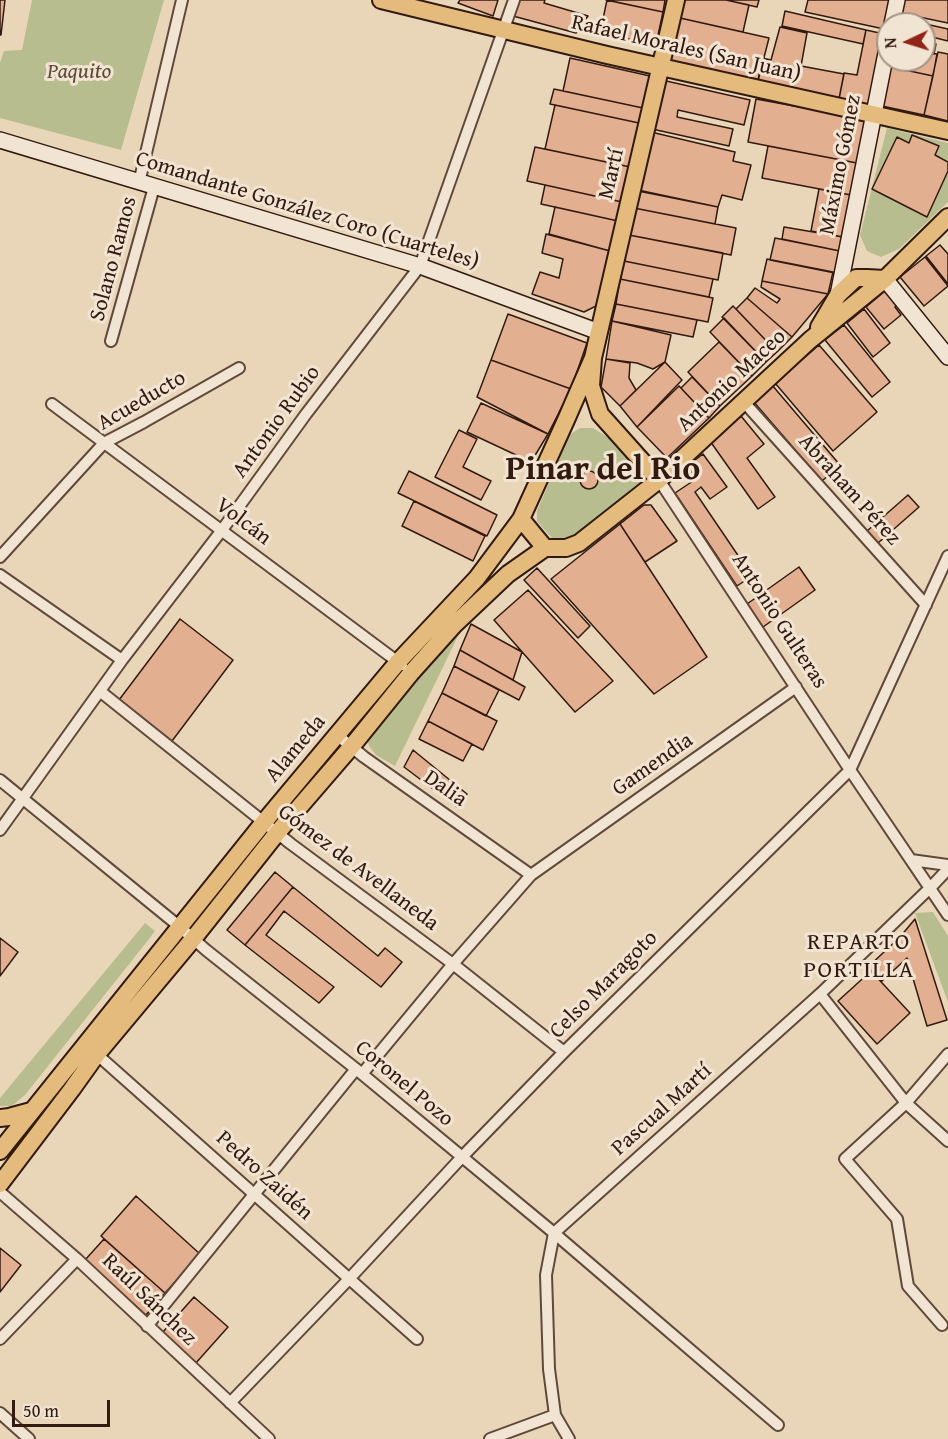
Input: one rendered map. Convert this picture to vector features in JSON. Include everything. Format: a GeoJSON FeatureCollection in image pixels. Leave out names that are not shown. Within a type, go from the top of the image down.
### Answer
{"type":"FeatureCollection","features":[{"type":"Feature","properties":{"kind":"main road","name":"Rafael Morales (San Juan)"},"geometry":{"type":"LineString","coordinates":[[381,0],[418,5],[504,30],[948,131]]}},
{"type":"Feature","properties":{"kind":"main road","name":"Martí"},"geometry":{"type":"LineString","coordinates":[[593,358],[676,0]]}},
{"type":"Feature","properties":{"kind":"main road","name":"Antonio Maceo"},"geometry":{"type":"LineString","coordinates":[[659,480],[810,340],[885,279],[948,217]]}},
{"type":"Feature","properties":{"kind":"main road","name":"Antonio Maceo"},"geometry":{"type":"LineString","coordinates":[[810,340],[838,295],[856,278],[885,279]]}},
{"type":"Feature","properties":{"kind":"main road","name":"Antonio Gulteras"},"geometry":{"type":"LineString","coordinates":[[593,358],[591,386],[600,414],[659,480]]}},
{"type":"Feature","properties":{"kind":"main road","name":"Alameda"},"geometry":{"type":"LineString","coordinates":[[3,1139],[31,1111],[60,1076],[91,1053],[193,939],[277,833],[352,746],[405,667],[521,519],[593,358]]}},
{"type":"Feature","properties":{"kind":"main road"},"geometry":{"type":"LineString","coordinates":[[566,420],[584,412],[600,414]]}},
{"type":"Feature","properties":{"kind":"main road","name":"Alameda"},"geometry":{"type":"LineString","coordinates":[[0,1184],[72,1089],[91,1053],[180,927],[337,735],[405,667],[508,574],[545,548],[566,548],[579,543],[659,480]]}},
{"type":"Feature","properties":{"kind":"main road"},"geometry":{"type":"LineString","coordinates":[[521,519],[545,548]]}},
{"type":"Feature","properties":{"kind":"main road"},"geometry":{"type":"LineString","coordinates":[[3,1139],[26,1135],[91,1053]]}},
{"type":"Feature","properties":{"kind":"main road"},"geometry":{"type":"LineString","coordinates":[[0,1118],[31,1111]]}},
{"type":"Feature","properties":{"kind":"main road"},"geometry":{"type":"LineString","coordinates":[[0,1169],[12,1146],[3,1139]]}},
{"type":"Feature","properties":{"kind":"street","name":"Solano Ramos"},"geometry":{"type":"LineString","coordinates":[[111,341],[146,185],[182,0]]}},
{"type":"Feature","properties":{"kind":"street","name":"Antonio Rubio"},"geometry":{"type":"LineString","coordinates":[[0,830],[122,660],[420,266],[514,0]]}},
{"type":"Feature","properties":{"kind":"street","name":"Máximo Gómez"},"geometry":{"type":"LineString","coordinates":[[838,295],[882,72]]}},
{"type":"Feature","properties":{"kind":"street","name":"Comandante González Coro (Cuarteles)"},"geometry":{"type":"LineString","coordinates":[[0,140],[420,266],[599,332]]}},
{"type":"Feature","properties":{"kind":"street"},"geometry":{"type":"LineString","coordinates":[[885,279],[948,357]]}},
{"type":"Feature","properties":{"kind":"street","name":"Acueducto"},"geometry":{"type":"LineString","coordinates":[[0,557],[104,443],[239,368]]}},
{"type":"Feature","properties":{"kind":"street","name":"Abraham Pérez"},"geometry":{"type":"LineString","coordinates":[[743,401],[926,605]]}},
{"type":"Feature","properties":{"kind":"street","name":"Volcán"},"geometry":{"type":"LineString","coordinates":[[52,404],[405,667]]}},
{"type":"Feature","properties":{"kind":"street","name":"Antonio Gulteras"},"geometry":{"type":"LineString","coordinates":[[659,480],[948,915]]}},
{"type":"Feature","properties":{"kind":"street","name":"Celso Maragoto"},"geometry":{"type":"LineString","coordinates":[[230,1403],[564,1052],[850,770],[948,556]]}},
{"type":"Feature","properties":{"kind":"street"},"geometry":{"type":"LineString","coordinates":[[0,575],[122,660]]}},
{"type":"Feature","properties":{"kind":"street","name":"Gamendia"},"geometry":{"type":"LineString","coordinates":[[147,1326],[359,1072],[531,875],[796,687]]}},
{"type":"Feature","properties":{"kind":"street","name":"Gómez de Avellaneda"},"geometry":{"type":"LineString","coordinates":[[101,692],[291,844],[453,964],[564,1052]]}},
{"type":"Feature","properties":{"kind":"street","name":"Dalia"},"geometry":{"type":"LineString","coordinates":[[337,735],[374,764],[531,875]]}},
{"type":"Feature","properties":{"kind":"street","name":"Coronel Pozo"},"geometry":{"type":"LineString","coordinates":[[0,780],[554,1233],[778,1425]]}},
{"type":"Feature","properties":{"kind":"street"},"geometry":{"type":"LineString","coordinates":[[911,860],[945,863],[948,867]]}},
{"type":"Feature","properties":{"kind":"street","name":"Pascual Martí"},"geometry":{"type":"LineString","coordinates":[[554,1233],[820,994],[930,888],[948,867]]}},
{"type":"Feature","properties":{"kind":"street"},"geometry":{"type":"LineString","coordinates":[[820,994],[906,1103],[948,1141]]}},
{"type":"Feature","properties":{"kind":"street","name":"Pedro Zaidén"},"geometry":{"type":"LineString","coordinates":[[91,1053],[256,1194],[417,1339]]}},
{"type":"Feature","properties":{"kind":"street"},"geometry":{"type":"LineString","coordinates":[[942,1325],[908,1286],[897,1219],[845,1159],[906,1103],[948,1054]]}},
{"type":"Feature","properties":{"kind":"street","name":"Raúl Sánchez"},"geometry":{"type":"LineString","coordinates":[[0,1192],[77,1259],[269,1439]]}},
{"type":"Feature","properties":{"kind":"street"},"geometry":{"type":"LineString","coordinates":[[554,1233],[546,1275],[549,1369],[555,1415],[569,1439]]}},
{"type":"Feature","properties":{"kind":"street"},"geometry":{"type":"LineString","coordinates":[[0,1339],[77,1259]]}},
{"type":"Feature","properties":{"kind":"street"},"geometry":{"type":"LineString","coordinates":[[0,1413],[29,1439]]}},
{"type":"Feature","properties":{"kind":"street"},"geometry":{"type":"LineString","coordinates":[[490,1439],[555,1415]]}},
{"type":"Feature","properties":{"kind":"green space","name":"Paquito"},"geometry":{"type":"Polygon","coordinates":[[[32,0],[164,0],[121,150],[0,118],[0,63],[4,51],[22,50],[32,0]]]}},
{"type":"Feature","properties":{"kind":"green space"},"geometry":{"type":"Polygon","coordinates":[[[887,128],[948,143],[948,202],[899,249],[881,257],[867,251],[860,235],[887,128]]]}},
{"type":"Feature","properties":{"kind":"green space"},"geometry":{"type":"Polygon","coordinates":[[[580,428],[593,428],[615,442],[640,467],[642,478],[640,487],[565,542],[556,541],[537,521],[537,511],[569,435],[580,428]]]}},
{"type":"Feature","properties":{"kind":"green space"},"geometry":{"type":"Polygon","coordinates":[[[458,636],[395,766],[376,755],[369,746],[366,734],[447,644],[458,636]]]}},
{"type":"Feature","properties":{"kind":"green space"},"geometry":{"type":"Polygon","coordinates":[[[933,912],[948,936],[948,1002],[915,913],[933,912]]]}},
{"type":"Feature","properties":{"kind":"green space"},"geometry":{"type":"Polygon","coordinates":[[[145,923],[155,931],[149,939],[25,1095],[12,1106],[0,1106],[0,1098],[145,923]]]}},
{"type":"Feature","properties":{"kind":"building"},"geometry":{"type":"Polygon","coordinates":[[[0,0],[5,0],[1,35],[0,35],[0,0]]]}},
{"type":"Feature","properties":{"kind":"building"},"geometry":{"type":"Polygon","coordinates":[[[460,0],[498,0],[493,16],[458,3],[460,0]]]}},
{"type":"Feature","properties":{"kind":"building"},"geometry":{"type":"Polygon","coordinates":[[[518,0],[545,0],[544,3],[588,16],[576,33],[513,16],[518,0]]]}},
{"type":"Feature","properties":{"kind":"building"},"geometry":{"type":"Polygon","coordinates":[[[606,0],[665,0],[663,12],[606,0]]]}},
{"type":"Feature","properties":{"kind":"building"},"geometry":{"type":"Polygon","coordinates":[[[607,0],[663,12],[656,45],[600,33],[607,0]]]}},
{"type":"Feature","properties":{"kind":"building"},"geometry":{"type":"Polygon","coordinates":[[[684,0],[726,0],[749,5],[743,32],[680,18],[684,0]]]}},
{"type":"Feature","properties":{"kind":"building"},"geometry":{"type":"Polygon","coordinates":[[[726,0],[759,0],[757,7],[726,0]]]}},
{"type":"Feature","properties":{"kind":"building"},"geometry":{"type":"Polygon","coordinates":[[[808,0],[890,0],[888,12],[876,12],[876,27],[805,12],[808,0]]]}},
{"type":"Feature","properties":{"kind":"building"},"geometry":{"type":"Polygon","coordinates":[[[902,0],[948,0],[948,23],[936,20],[936,12],[900,12],[902,0]]]}},
{"type":"Feature","properties":{"kind":"building"},"geometry":{"type":"Polygon","coordinates":[[[785,11],[866,30],[863,44],[782,26],[785,11]]]}},
{"type":"Feature","properties":{"kind":"building"},"geometry":{"type":"Polygon","coordinates":[[[680,18],[769,38],[758,81],[670,62],[680,18]]]}},
{"type":"Feature","properties":{"kind":"building"},"geometry":{"type":"Polygon","coordinates":[[[936,26],[948,29],[948,41],[936,38],[936,26]]]}},
{"type":"Feature","properties":{"kind":"building"},"geometry":{"type":"Polygon","coordinates":[[[780,27],[807,33],[801,66],[844,74],[839,99],[758,81],[762,58],[771,60],[780,27]]]}},
{"type":"Feature","properties":{"kind":"building"},"geometry":{"type":"Polygon","coordinates":[[[866,30],[876,32],[877,72],[871,105],[839,99],[844,73],[857,75],[866,30]]]}},
{"type":"Feature","properties":{"kind":"building"},"geometry":{"type":"Polygon","coordinates":[[[938,52],[948,54],[948,121],[924,115],[934,72],[936,72],[938,52]]]}},
{"type":"Feature","properties":{"kind":"building"},"geometry":{"type":"Polygon","coordinates":[[[570,58],[650,76],[643,108],[563,91],[570,58]]]}},
{"type":"Feature","properties":{"kind":"building"},"geometry":{"type":"Polygon","coordinates":[[[890,72],[914,72],[933,76],[924,115],[882,106],[890,72]]]}},
{"type":"Feature","properties":{"kind":"building"},"geometry":{"type":"Polygon","coordinates":[[[914,72],[934,72],[933,76],[914,72]]]}},
{"type":"Feature","properties":{"kind":"building"},"geometry":{"type":"Polygon","coordinates":[[[662,80],[750,100],[744,125],[678,110],[677,117],[733,129],[729,146],[652,129],[662,80]]]}},
{"type":"Feature","properties":{"kind":"building"},"geometry":{"type":"Polygon","coordinates":[[[554,89],[643,108],[639,123],[550,104],[554,89]]]}},
{"type":"Feature","properties":{"kind":"building"},"geometry":{"type":"Polygon","coordinates":[[[756,99],[865,119],[857,163],[748,142],[756,99]]]}},
{"type":"Feature","properties":{"kind":"building"},"geometry":{"type":"Polygon","coordinates":[[[555,105],[639,123],[630,167],[545,149],[555,105]]]}},
{"type":"Feature","properties":{"kind":"building"},"geometry":{"type":"Polygon","coordinates":[[[651,132],[735,152],[733,161],[751,165],[742,200],[722,195],[718,207],[638,190],[651,132]]]}},
{"type":"Feature","properties":{"kind":"building"},"geometry":{"type":"Polygon","coordinates":[[[912,135],[939,146],[935,155],[948,162],[948,171],[927,217],[872,189],[897,137],[909,143],[912,135]]]}},
{"type":"Feature","properties":{"kind":"building"},"geometry":{"type":"Polygon","coordinates":[[[768,146],[857,163],[851,195],[762,178],[768,146]]]}},
{"type":"Feature","properties":{"kind":"building"},"geometry":{"type":"Polygon","coordinates":[[[535,147],[630,167],[622,202],[527,181],[535,147]]]}},
{"type":"Feature","properties":{"kind":"building"},"geometry":{"type":"Polygon","coordinates":[[[545,185],[622,202],[618,221],[541,204],[545,185]]]}},
{"type":"Feature","properties":{"kind":"building"},"geometry":{"type":"Polygon","coordinates":[[[819,189],[851,195],[843,237],[811,231],[819,189]]]}},
{"type":"Feature","properties":{"kind":"building"},"geometry":{"type":"Polygon","coordinates":[[[638,191],[718,207],[715,224],[634,208],[638,191]]]}},
{"type":"Feature","properties":{"kind":"building"},"geometry":{"type":"Polygon","coordinates":[[[555,207],[618,221],[610,251],[549,234],[555,207]]]}},
{"type":"Feature","properties":{"kind":"building"},"geometry":{"type":"Polygon","coordinates":[[[634,208],[736,228],[731,255],[629,235],[634,208]]]}},
{"type":"Feature","properties":{"kind":"building"},"geometry":{"type":"Polygon","coordinates":[[[784,227],[843,237],[840,251],[782,239],[784,227]]]}},
{"type":"Feature","properties":{"kind":"building"},"geometry":{"type":"Polygon","coordinates":[[[546,234],[610,251],[596,306],[584,312],[532,294],[540,272],[559,278],[563,259],[542,253],[546,234]]]}},
{"type":"Feature","properties":{"kind":"building"},"geometry":{"type":"Polygon","coordinates":[[[629,235],[723,253],[718,280],[624,261],[629,235]]]}},
{"type":"Feature","properties":{"kind":"building"},"geometry":{"type":"Polygon","coordinates":[[[775,238],[840,251],[835,273],[770,260],[775,238]]]}},
{"type":"Feature","properties":{"kind":"building"},"geometry":{"type":"Polygon","coordinates":[[[940,245],[948,254],[948,284],[926,256],[940,245]]]}},
{"type":"Feature","properties":{"kind":"building"},"geometry":{"type":"Polygon","coordinates":[[[925,257],[948,286],[924,306],[900,277],[925,257]]]}},
{"type":"Feature","properties":{"kind":"building"},"geometry":{"type":"Polygon","coordinates":[[[767,259],[833,272],[828,294],[762,281],[767,259]]]}},
{"type":"Feature","properties":{"kind":"building"},"geometry":{"type":"Polygon","coordinates":[[[624,261],[713,279],[709,297],[620,279],[624,261]]]}},
{"type":"Feature","properties":{"kind":"building"},"geometry":{"type":"Polygon","coordinates":[[[620,279],[713,298],[708,322],[616,304],[620,279]]]}},
{"type":"Feature","properties":{"kind":"building"},"geometry":{"type":"Polygon","coordinates":[[[762,281],[828,294],[792,337],[747,298],[755,288],[777,303],[780,299],[761,287],[762,281]]]}},
{"type":"Feature","properties":{"kind":"building"},"geometry":{"type":"Polygon","coordinates":[[[886,290],[897,304],[895,307],[901,315],[884,329],[866,307],[886,290]]]}},
{"type":"Feature","properties":{"kind":"building"},"geometry":{"type":"Polygon","coordinates":[[[747,298],[792,337],[777,352],[736,309],[747,298]]]}},
{"type":"Feature","properties":{"kind":"building"},"geometry":{"type":"Polygon","coordinates":[[[616,304],[697,320],[693,337],[612,321],[616,304]]]}},
{"type":"Feature","properties":{"kind":"building"},"geometry":{"type":"Polygon","coordinates":[[[733,306],[777,352],[766,362],[722,317],[733,306]]]}},
{"type":"Feature","properties":{"kind":"building"},"geometry":{"type":"Polygon","coordinates":[[[864,309],[890,343],[873,357],[847,323],[864,309]]]}},
{"type":"Feature","properties":{"kind":"building"},"geometry":{"type":"Polygon","coordinates":[[[508,314],[587,343],[571,389],[491,360],[508,314]]]}},
{"type":"Feature","properties":{"kind":"building"},"geometry":{"type":"Polygon","coordinates":[[[724,318],[766,362],[752,376],[710,332],[724,318]]]}},
{"type":"Feature","properties":{"kind":"building"},"geometry":{"type":"Polygon","coordinates":[[[612,321],[671,335],[665,362],[653,369],[637,363],[606,359],[612,321]]]}},
{"type":"Feature","properties":{"kind":"building"},"geometry":{"type":"Polygon","coordinates":[[[844,325],[890,382],[872,397],[825,340],[844,325]]]}},
{"type":"Feature","properties":{"kind":"building"},"geometry":{"type":"Polygon","coordinates":[[[719,342],[752,376],[720,406],[688,372],[719,342]]]}},
{"type":"Feature","properties":{"kind":"building"},"geometry":{"type":"Polygon","coordinates":[[[819,345],[877,412],[833,451],[775,383],[819,345]]]}},
{"type":"Feature","properties":{"kind":"building"},"geometry":{"type":"Polygon","coordinates":[[[606,359],[630,363],[629,378],[636,390],[620,406],[601,387],[606,359]]]}},
{"type":"Feature","properties":{"kind":"building"},"geometry":{"type":"Polygon","coordinates":[[[491,360],[571,389],[548,434],[477,397],[491,360]]]}},
{"type":"Feature","properties":{"kind":"building"},"geometry":{"type":"Polygon","coordinates":[[[665,362],[682,380],[637,427],[620,406],[665,362]]]}},
{"type":"Feature","properties":{"kind":"building"},"geometry":{"type":"Polygon","coordinates":[[[692,377],[720,406],[709,418],[681,388],[692,377]]]}},
{"type":"Feature","properties":{"kind":"building"},"geometry":{"type":"Polygon","coordinates":[[[772,385],[840,465],[822,481],[753,401],[772,385]]]}},
{"type":"Feature","properties":{"kind":"building"},"geometry":{"type":"Polygon","coordinates":[[[679,386],[709,418],[667,458],[637,427],[679,386]]]}},
{"type":"Feature","properties":{"kind":"building"},"geometry":{"type":"Polygon","coordinates":[[[481,403],[548,434],[531,462],[467,432],[481,403]]]}},
{"type":"Feature","properties":{"kind":"building"},"geometry":{"type":"Polygon","coordinates":[[[741,416],[764,444],[747,458],[775,497],[758,509],[710,441],[741,416]]]}},
{"type":"Feature","properties":{"kind":"building"},"geometry":{"type":"Polygon","coordinates":[[[459,430],[477,439],[463,467],[491,481],[481,500],[435,477],[459,430]]]}},
{"type":"Feature","properties":{"kind":"building"},"geometry":{"type":"Polygon","coordinates":[[[703,454],[727,487],[710,499],[701,487],[695,492],[752,576],[737,586],[675,493],[696,479],[687,466],[703,454]]]}},
{"type":"Feature","properties":{"kind":"building"},"geometry":{"type":"Polygon","coordinates":[[[409,471],[497,515],[487,536],[398,493],[409,471]]]}},
{"type":"Feature","properties":{"kind":"building"},"geometry":{"type":"Polygon","coordinates":[[[585,471],[593,471],[598,476],[596,487],[585,489],[580,484],[580,476],[585,471]]]}},
{"type":"Feature","properties":{"kind":"building"},"geometry":{"type":"Polygon","coordinates":[[[908,495],[919,507],[878,543],[867,531],[908,495]]]}},
{"type":"Feature","properties":{"kind":"building"},"geometry":{"type":"Polygon","coordinates":[[[414,501],[485,536],[473,561],[402,526],[414,501]]]}},
{"type":"Feature","properties":{"kind":"building"},"geometry":{"type":"Polygon","coordinates":[[[644,505],[651,505],[677,541],[645,562],[620,524],[644,505]]]}},
{"type":"Feature","properties":{"kind":"building"},"geometry":{"type":"Polygon","coordinates":[[[620,524],[707,657],[654,694],[551,579],[620,524]]]}},
{"type":"Feature","properties":{"kind":"building"},"geometry":{"type":"Polygon","coordinates":[[[799,567],[815,590],[763,627],[747,604],[799,567]]]}},
{"type":"Feature","properties":{"kind":"building"},"geometry":{"type":"Polygon","coordinates":[[[537,568],[590,626],[578,638],[524,580],[537,568]]]}},
{"type":"Feature","properties":{"kind":"building"},"geometry":{"type":"Polygon","coordinates":[[[528,590],[613,681],[575,712],[494,620],[528,590]]]}},
{"type":"Feature","properties":{"kind":"building"},"geometry":{"type":"Polygon","coordinates":[[[180,619],[233,660],[172,741],[119,700],[180,619]]]}},
{"type":"Feature","properties":{"kind":"building"},"geometry":{"type":"Polygon","coordinates":[[[471,624],[522,652],[513,680],[460,650],[471,624]]]}},
{"type":"Feature","properties":{"kind":"building"},"geometry":{"type":"Polygon","coordinates":[[[460,650],[525,687],[519,700],[454,666],[460,650]]]}},
{"type":"Feature","properties":{"kind":"building"},"geometry":{"type":"Polygon","coordinates":[[[454,666],[499,690],[486,716],[442,693],[454,666]]]}},
{"type":"Feature","properties":{"kind":"building"},"geometry":{"type":"Polygon","coordinates":[[[442,693],[497,721],[483,750],[428,721],[442,693]]]}},
{"type":"Feature","properties":{"kind":"building"},"geometry":{"type":"Polygon","coordinates":[[[428,721],[472,744],[463,761],[419,739],[428,721]]]}},
{"type":"Feature","properties":{"kind":"building"},"geometry":{"type":"Polygon","coordinates":[[[413,750],[467,794],[457,807],[404,767],[413,750]]]}},
{"type":"Feature","properties":{"kind":"building"},"geometry":{"type":"Polygon","coordinates":[[[275,872],[293,887],[245,945],[227,930],[275,872]]]}},
{"type":"Feature","properties":{"kind":"building"},"geometry":{"type":"Polygon","coordinates":[[[293,887],[378,956],[385,948],[402,962],[381,987],[284,911],[266,935],[334,987],[319,1003],[245,945],[293,887]]]}},
{"type":"Feature","properties":{"kind":"building"},"geometry":{"type":"Polygon","coordinates":[[[915,919],[947,1020],[927,1026],[907,958],[882,981],[868,967],[900,937],[915,919]]]}},
{"type":"Feature","properties":{"kind":"building"},"geometry":{"type":"Polygon","coordinates":[[[0,938],[18,952],[0,976],[0,938]]]}},
{"type":"Feature","properties":{"kind":"building"},"geometry":{"type":"Polygon","coordinates":[[[871,971],[910,1013],[877,1044],[838,1001],[871,971]]]}},
{"type":"Feature","properties":{"kind":"building"},"geometry":{"type":"Polygon","coordinates":[[[136,1196],[200,1254],[165,1293],[101,1236],[136,1196]]]}},
{"type":"Feature","properties":{"kind":"building"},"geometry":{"type":"Polygon","coordinates":[[[104,1239],[165,1293],[146,1315],[85,1260],[104,1239]]]}},
{"type":"Feature","properties":{"kind":"building"},"geometry":{"type":"Polygon","coordinates":[[[0,1248],[21,1265],[0,1292],[0,1248]]]}},
{"type":"Feature","properties":{"kind":"building"},"geometry":{"type":"Polygon","coordinates":[[[194,1297],[228,1327],[195,1364],[162,1333],[194,1297]]]}},
{"type":"Feature","properties":{"kind":"district","name":"Pinar del Rio"},"geometry":{"type":"Point","coordinates":[603,470]}},
{"type":"Feature","properties":{"kind":"district","name":"REPARTO PORTILLA"},"geometry":{"type":"Point","coordinates":[859,957]}}]}
